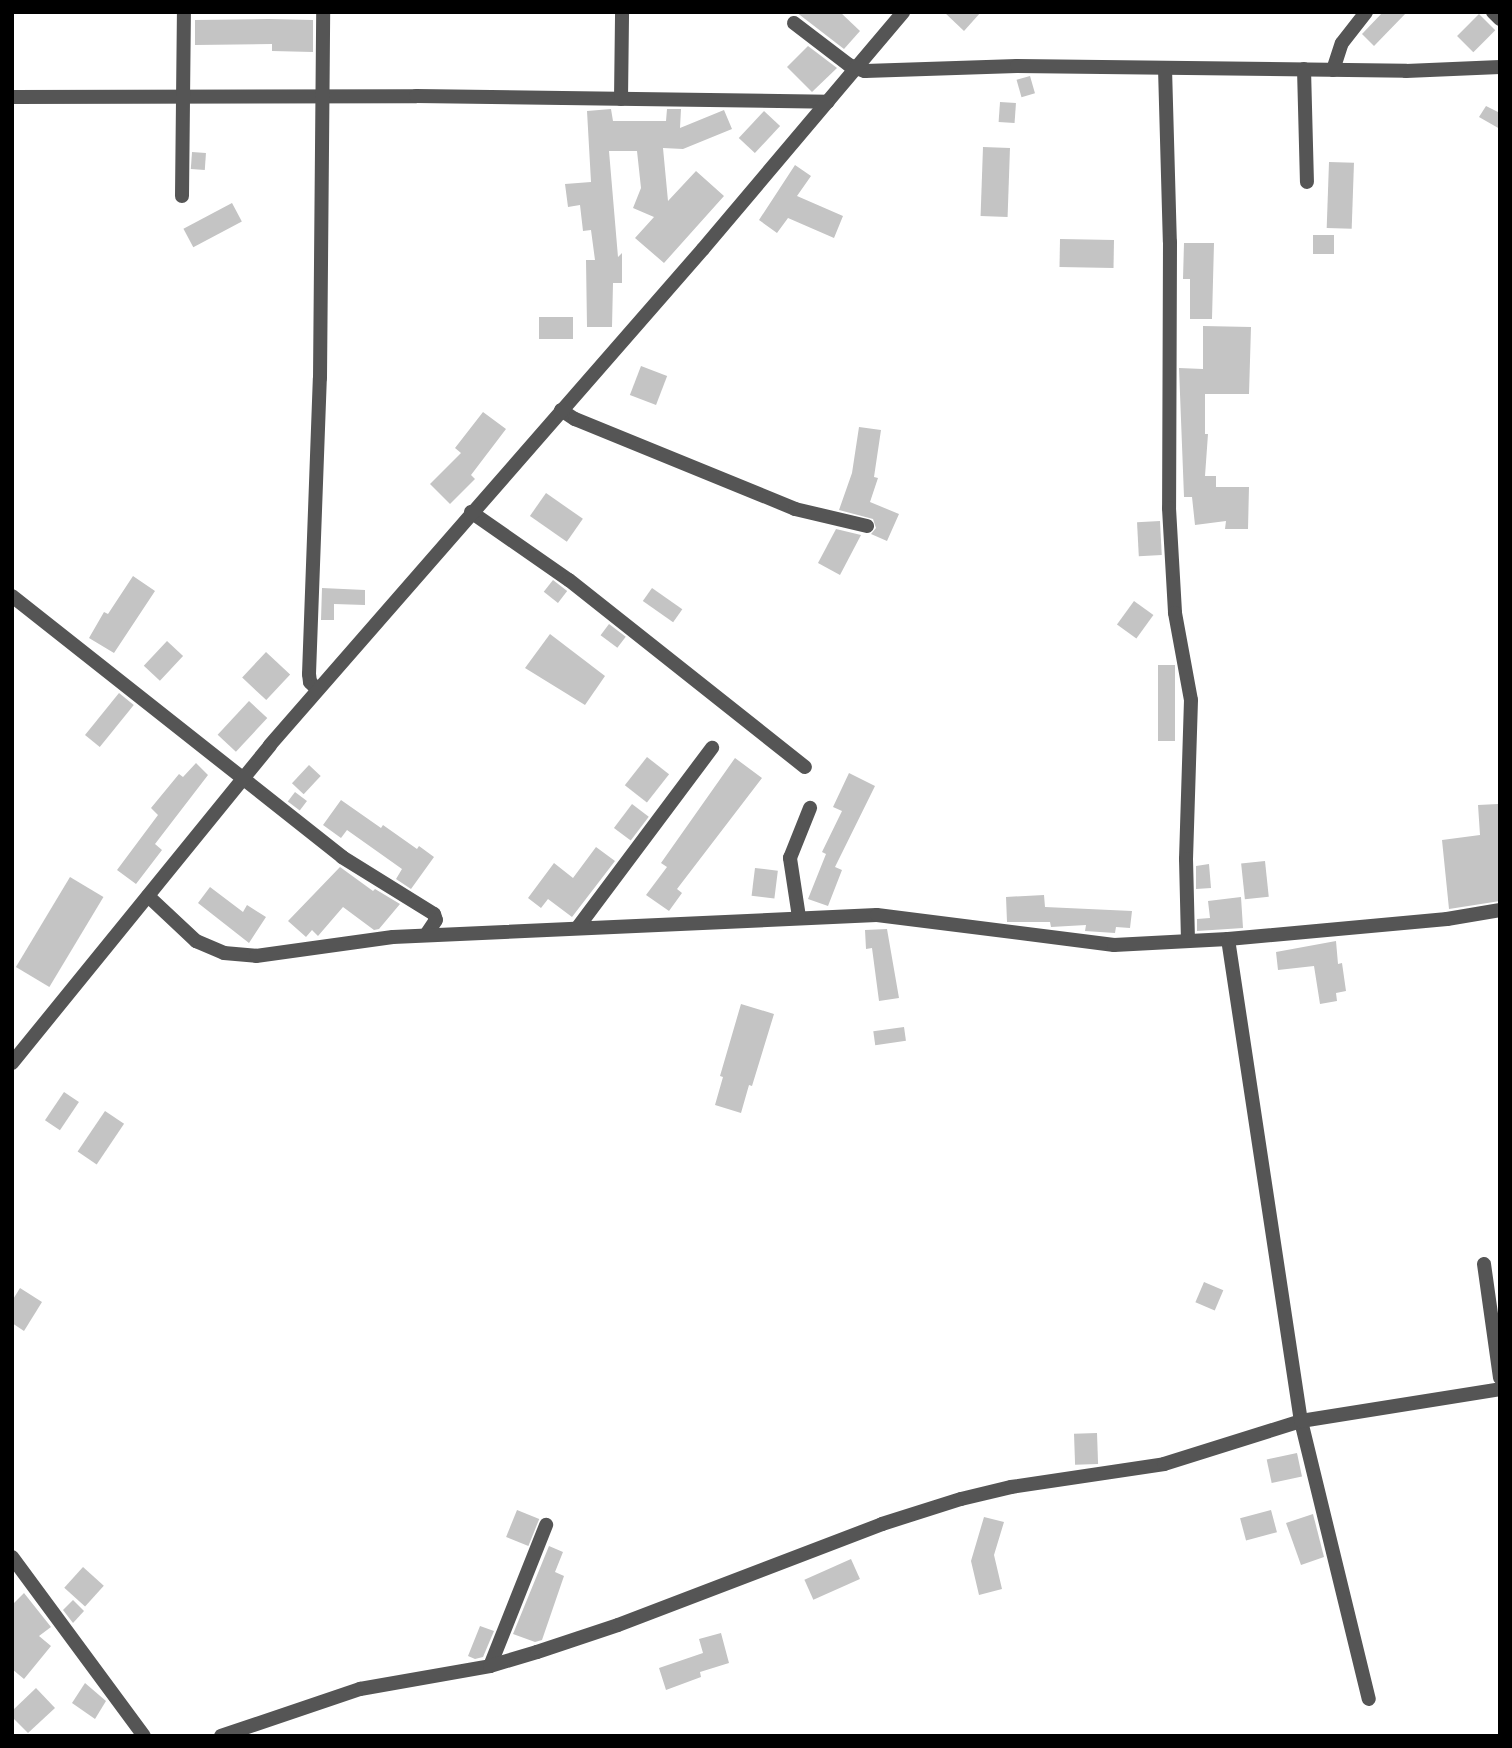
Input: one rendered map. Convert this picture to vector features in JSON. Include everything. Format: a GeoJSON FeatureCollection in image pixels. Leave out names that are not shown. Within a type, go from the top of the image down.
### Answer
{"type":"FeatureCollection","features":[{"type":"Feature","properties":{"kind":"street"},"geometry":{"type":"LineString","coordinates":[[182,196],[184,12]]}},
{"type":"Feature","properties":{"kind":"street"},"geometry":{"type":"LineString","coordinates":[[317,689],[310,682],[309,674],[320,378],[324,12]]}},
{"type":"Feature","properties":{"kind":"street"},"geometry":{"type":"LineString","coordinates":[[621,99],[622,12]]}},
{"type":"Feature","properties":{"kind":"street"},"geometry":{"type":"LineString","coordinates":[[12,1063],[317,689],[858,69],[903,12]]}},
{"type":"Feature","properties":{"kind":"street"},"geometry":{"type":"LineString","coordinates":[[1333,70],[1342,43],[1366,12]]}},
{"type":"Feature","properties":{"kind":"street"},"geometry":{"type":"LineString","coordinates":[[1493,12],[1500,19]]}},
{"type":"Feature","properties":{"kind":"street"},"geometry":{"type":"LineString","coordinates":[[794,23],[858,69],[1165,68],[1406,71],[1500,67]]}},
{"type":"Feature","properties":{"kind":"street"},"geometry":{"type":"LineString","coordinates":[[1165,68],[1170,242],[1169,508],[1175,613],[1191,700],[1186,859],[1188,941]]}},
{"type":"Feature","properties":{"kind":"street"},"geometry":{"type":"LineString","coordinates":[[1304,69],[1307,182]]}},
{"type":"Feature","properties":{"kind":"street"},"geometry":{"type":"LineString","coordinates":[[12,97],[322,96],[828,102]]}},
{"type":"Feature","properties":{"kind":"street"},"geometry":{"type":"LineString","coordinates":[[561,410],[575,419],[795,509],[867,526]]}},
{"type":"Feature","properties":{"kind":"street"},"geometry":{"type":"LineString","coordinates":[[471,512],[569,580],[806,768]]}},
{"type":"Feature","properties":{"kind":"street"},"geometry":{"type":"LineString","coordinates":[[12,596],[342,857],[434,914],[436,920],[426,935]]}},
{"type":"Feature","properties":{"kind":"street"},"geometry":{"type":"LineString","coordinates":[[578,927],[712,748]]}},
{"type":"Feature","properties":{"kind":"street"},"geometry":{"type":"LineString","coordinates":[[799,917],[790,858],[810,808]]}},
{"type":"Feature","properties":{"kind":"street"},"geometry":{"type":"LineString","coordinates":[[148,896],[196,940],[224,953],[256,956],[426,935],[877,915],[1114,945],[1228,939],[1447,919],[1500,910]]}},
{"type":"Feature","properties":{"kind":"street"},"geometry":{"type":"LineString","coordinates":[[1228,939],[1301,1421],[1369,1699]]}},
{"type":"Feature","properties":{"kind":"street"},"geometry":{"type":"LineString","coordinates":[[1483,1264],[1500,1378]]}},
{"type":"Feature","properties":{"kind":"street"},"geometry":{"type":"LineString","coordinates":[[221,1736],[360,1689],[491,1666],[618,1625],[920,1511],[1011,1487],[1164,1464],[1301,1421],[1500,1389]]}},
{"type":"Feature","properties":{"kind":"street"},"geometry":{"type":"LineString","coordinates":[[491,1666],[546,1525]]}},
{"type":"Feature","properties":{"kind":"street"},"geometry":{"type":"LineString","coordinates":[[12,1557],[144,1736]]}},
{"type":"Feature","properties":{"kind":"building"},"geometry":{"type":"Polygon","coordinates":[[[796,12],[840,12],[860,31],[844,49],[796,12]]]}},
{"type":"Feature","properties":{"kind":"building"},"geometry":{"type":"Polygon","coordinates":[[[944,12],[981,12],[964,31],[944,12]]]}},
{"type":"Feature","properties":{"kind":"building"},"geometry":{"type":"Polygon","coordinates":[[[1383,12],[1407,12],[1374,46],[1362,34],[1383,12]]]}},
{"type":"Feature","properties":{"kind":"building"},"geometry":{"type":"Polygon","coordinates":[[[1479,14],[1495,30],[1473,52],[1457,36],[1479,14]]]}},
{"type":"Feature","properties":{"kind":"building"},"geometry":{"type":"Polygon","coordinates":[[[195,20],[313,20],[313,52],[272,51],[272,44],[195,45],[195,20]]]}},
{"type":"Feature","properties":{"kind":"building"},"geometry":{"type":"Polygon","coordinates":[[[808,46],[837,68],[812,92],[787,67],[808,46]]]}},
{"type":"Feature","properties":{"kind":"building"},"geometry":{"type":"Polygon","coordinates":[[[1030,76],[1035,93],[1022,97],[1017,80],[1030,76]]]}},
{"type":"Feature","properties":{"kind":"building"},"geometry":{"type":"Polygon","coordinates":[[[1000,102],[1016,103],[1015,123],[999,122],[1000,102]]]}},
{"type":"Feature","properties":{"kind":"building"},"geometry":{"type":"Polygon","coordinates":[[[1486,106],[1500,113],[1500,129],[1479,117],[1486,106]]]}},
{"type":"Feature","properties":{"kind":"building"},"geometry":{"type":"Polygon","coordinates":[[[611,109],[613,121],[666,121],[667,109],[681,109],[680,128],[724,110],[732,129],[683,149],[663,148],[668,201],[696,171],[724,196],[664,263],[635,238],[654,217],[633,208],[641,188],[637,151],[609,151],[618,257],[622,253],[622,283],[613,283],[612,327],[587,327],[586,260],[595,260],[591,230],[583,231],[580,205],[568,207],[565,184],[591,182],[587,111],[611,109]]]}},
{"type":"Feature","properties":{"kind":"building"},"geometry":{"type":"Polygon","coordinates":[[[764,111],[780,126],[755,153],[739,138],[764,111]]]}},
{"type":"Feature","properties":{"kind":"building"},"geometry":{"type":"Polygon","coordinates":[[[983,147],[1010,148],[1008,217],[981,216],[983,147]]]}},
{"type":"Feature","properties":{"kind":"building"},"geometry":{"type":"Polygon","coordinates":[[[192,152],[206,153],[205,170],[191,169],[192,152]]]}},
{"type":"Feature","properties":{"kind":"building"},"geometry":{"type":"Polygon","coordinates":[[[1329,162],[1354,163],[1352,229],[1327,228],[1329,162]]]}},
{"type":"Feature","properties":{"kind":"building"},"geometry":{"type":"Polygon","coordinates":[[[795,165],[811,176],[797,196],[843,216],[834,238],[788,218],[777,233],[759,220],[795,165]]]}},
{"type":"Feature","properties":{"kind":"building"},"geometry":{"type":"Polygon","coordinates":[[[232,203],[242,222],[193,247],[183,229],[232,203]]]}},
{"type":"Feature","properties":{"kind":"building"},"geometry":{"type":"Polygon","coordinates":[[[1313,235],[1334,235],[1334,254],[1313,254],[1313,235]]]}},
{"type":"Feature","properties":{"kind":"building"},"geometry":{"type":"Polygon","coordinates":[[[1060,239],[1114,240],[1114,268],[1060,267],[1060,239]]]}},
{"type":"Feature","properties":{"kind":"building"},"geometry":{"type":"Polygon","coordinates":[[[1184,243],[1214,243],[1212,319],[1190,319],[1190,279],[1183,279],[1184,243]]]}},
{"type":"Feature","properties":{"kind":"building"},"geometry":{"type":"Polygon","coordinates":[[[539,317],[573,317],[573,339],[539,339],[539,317]]]}},
{"type":"Feature","properties":{"kind":"building"},"geometry":{"type":"Polygon","coordinates":[[[1203,326],[1251,327],[1249,394],[1205,394],[1205,434],[1208,434],[1205,476],[1216,476],[1216,487],[1249,487],[1248,529],[1225,529],[1226,521],[1195,525],[1192,497],[1184,497],[1179,368],[1203,369],[1203,326]]]}},
{"type":"Feature","properties":{"kind":"building"},"geometry":{"type":"Polygon","coordinates":[[[641,366],[667,376],[656,405],[630,395],[641,366]]]}},
{"type":"Feature","properties":{"kind":"building"},"geometry":{"type":"Polygon","coordinates":[[[483,412],[506,429],[471,475],[475,479],[450,504],[430,484],[461,453],[455,448],[483,412]]]}},
{"type":"Feature","properties":{"kind":"building"},"geometry":{"type":"Polygon","coordinates":[[[859,427],[881,430],[874,477],[878,478],[870,502],[899,514],[887,541],[871,534],[876,528],[873,519],[839,510],[852,473],[859,427]]]}},
{"type":"Feature","properties":{"kind":"building"},"geometry":{"type":"Polygon","coordinates":[[[546,493],[583,519],[567,542],[530,516],[546,493]]]}},
{"type":"Feature","properties":{"kind":"building"},"geometry":{"type":"Polygon","coordinates":[[[1160,521],[1162,555],[1139,556],[1137,522],[1160,521]]]}},
{"type":"Feature","properties":{"kind":"building"},"geometry":{"type":"Polygon","coordinates":[[[836,529],[861,535],[840,575],[818,563],[836,529]]]}},
{"type":"Feature","properties":{"kind":"building"},"geometry":{"type":"Polygon","coordinates":[[[133,576],[155,591],[114,653],[89,638],[104,612],[108,614],[133,576]]]}},
{"type":"Feature","properties":{"kind":"building"},"geometry":{"type":"Polygon","coordinates":[[[553,580],[567,591],[558,603],[544,592],[553,580]]]}},
{"type":"Feature","properties":{"kind":"building"},"geometry":{"type":"Polygon","coordinates":[[[322,588],[365,590],[365,605],[334,604],[334,620],[321,620],[322,588]]]}},
{"type":"Feature","properties":{"kind":"building"},"geometry":{"type":"Polygon","coordinates":[[[652,588],[682,609],[673,622],[643,601],[652,588]]]}},
{"type":"Feature","properties":{"kind":"building"},"geometry":{"type":"Polygon","coordinates":[[[1134,601],[1153,615],[1136,639],[1117,624],[1134,601]]]}},
{"type":"Feature","properties":{"kind":"building"},"geometry":{"type":"Polygon","coordinates":[[[609,624],[626,637],[617,648],[601,635],[609,624]]]}},
{"type":"Feature","properties":{"kind":"building"},"geometry":{"type":"Polygon","coordinates":[[[550,634],[605,676],[585,705],[525,668],[550,634]]]}},
{"type":"Feature","properties":{"kind":"building"},"geometry":{"type":"Polygon","coordinates":[[[167,641],[183,656],[160,681],[144,666],[167,641]]]}},
{"type":"Feature","properties":{"kind":"building"},"geometry":{"type":"Polygon","coordinates":[[[266,652],[290,675],[266,700],[242,678],[266,652]]]}},
{"type":"Feature","properties":{"kind":"building"},"geometry":{"type":"Polygon","coordinates":[[[1158,665],[1175,665],[1175,741],[1158,741],[1158,665]]]}},
{"type":"Feature","properties":{"kind":"building"},"geometry":{"type":"Polygon","coordinates":[[[119,693],[134,705],[100,747],[85,735],[119,693]]]}},
{"type":"Feature","properties":{"kind":"building"},"geometry":{"type":"Polygon","coordinates":[[[249,701],[267,718],[236,752],[218,735],[249,701]]]}},
{"type":"Feature","properties":{"kind":"building"},"geometry":{"type":"Polygon","coordinates":[[[647,757],[669,774],[647,803],[625,785],[647,757]]]}},
{"type":"Feature","properties":{"kind":"building"},"geometry":{"type":"Polygon","coordinates":[[[735,758],[762,778],[677,889],[682,893],[669,911],[646,895],[667,867],[661,863],[735,758]]]}},
{"type":"Feature","properties":{"kind":"building"},"geometry":{"type":"Polygon","coordinates":[[[196,763],[208,775],[155,844],[162,850],[136,884],[117,870],[158,815],[151,808],[179,774],[183,777],[196,763]]]}},
{"type":"Feature","properties":{"kind":"building"},"geometry":{"type":"Polygon","coordinates":[[[309,765],[321,776],[304,794],[292,783],[309,765]]]}},
{"type":"Feature","properties":{"kind":"building"},"geometry":{"type":"Polygon","coordinates":[[[849,773],[875,786],[835,867],[842,870],[828,906],[808,899],[826,854],[822,852],[842,811],[833,807],[849,773]]]}},
{"type":"Feature","properties":{"kind":"building"},"geometry":{"type":"Polygon","coordinates":[[[295,792],[307,801],[300,811],[288,802],[295,792]]]}},
{"type":"Feature","properties":{"kind":"building"},"geometry":{"type":"Polygon","coordinates":[[[341,800],[381,828],[383,825],[417,849],[419,846],[434,857],[411,889],[396,879],[402,869],[347,830],[341,838],[323,825],[341,800]]]}},
{"type":"Feature","properties":{"kind":"building"},"geometry":{"type":"Polygon","coordinates":[[[632,804],[649,817],[631,841],[614,828],[632,804]]]}},
{"type":"Feature","properties":{"kind":"building"},"geometry":{"type":"Polygon","coordinates":[[[1498,804],[1500,901],[1449,909],[1442,840],[1480,835],[1478,805],[1498,804]]]}},
{"type":"Feature","properties":{"kind":"building"},"geometry":{"type":"Polygon","coordinates":[[[596,847],[615,861],[572,917],[548,899],[541,908],[528,898],[554,863],[573,878],[596,847]]]}},
{"type":"Feature","properties":{"kind":"building"},"geometry":{"type":"Polygon","coordinates":[[[1265,861],[1269,897],[1245,899],[1241,864],[1265,861]]]}},
{"type":"Feature","properties":{"kind":"building"},"geometry":{"type":"Polygon","coordinates":[[[1209,864],[1211,888],[1196,889],[1196,866],[1209,864]]]}},
{"type":"Feature","properties":{"kind":"building"},"geometry":{"type":"Polygon","coordinates":[[[340,867],[373,891],[375,889],[400,904],[379,929],[374,930],[343,907],[318,936],[312,930],[306,937],[288,921],[340,867]]]}},
{"type":"Feature","properties":{"kind":"building"},"geometry":{"type":"Polygon","coordinates":[[[755,868],[778,871],[774,899],[752,896],[755,868]]]}},
{"type":"Feature","properties":{"kind":"building"},"geometry":{"type":"Polygon","coordinates":[[[70,877],[103,897],[49,987],[16,967],[70,877]]]}},
{"type":"Feature","properties":{"kind":"building"},"geometry":{"type":"Polygon","coordinates":[[[210,887],[243,912],[247,905],[266,917],[249,943],[198,903],[210,887]]]}},
{"type":"Feature","properties":{"kind":"building"},"geometry":{"type":"Polygon","coordinates":[[[1044,895],[1045,907],[1132,911],[1130,928],[1116,927],[1115,933],[1085,931],[1086,925],[1051,927],[1050,922],[1007,922],[1006,897],[1044,895]]]}},
{"type":"Feature","properties":{"kind":"building"},"geometry":{"type":"Polygon","coordinates":[[[1241,897],[1243,928],[1197,931],[1197,919],[1210,918],[1208,901],[1241,897]]]}},
{"type":"Feature","properties":{"kind":"building"},"geometry":{"type":"Polygon","coordinates":[[[887,929],[899,998],[879,1001],[872,948],[866,949],[865,930],[887,929]]]}},
{"type":"Feature","properties":{"kind":"building"},"geometry":{"type":"Polygon","coordinates":[[[1336,941],[1338,964],[1342,963],[1346,991],[1336,993],[1337,1001],[1320,1004],[1314,966],[1278,970],[1276,952],[1336,941]]]}},
{"type":"Feature","properties":{"kind":"building"},"geometry":{"type":"Polygon","coordinates":[[[741,1004],[774,1014],[741,1113],[715,1105],[723,1077],[720,1076],[741,1004]]]}},
{"type":"Feature","properties":{"kind":"building"},"geometry":{"type":"Polygon","coordinates":[[[904,1027],[906,1041],[875,1045],[873,1031],[904,1027]]]}},
{"type":"Feature","properties":{"kind":"building"},"geometry":{"type":"Polygon","coordinates":[[[64,1092],[79,1102],[60,1130],[45,1120],[64,1092]]]}},
{"type":"Feature","properties":{"kind":"building"},"geometry":{"type":"Polygon","coordinates":[[[105,1111],[124,1124],[97,1164],[78,1152],[105,1111]]]}},
{"type":"Feature","properties":{"kind":"building"},"geometry":{"type":"Polygon","coordinates":[[[1204,1282],[1223,1290],[1215,1310],[1195,1302],[1204,1282]]]}},
{"type":"Feature","properties":{"kind":"building"},"geometry":{"type":"Polygon","coordinates":[[[20,1288],[42,1302],[24,1331],[12,1323],[12,1301],[20,1288]]]}},
{"type":"Feature","properties":{"kind":"building"},"geometry":{"type":"Polygon","coordinates":[[[1097,1433],[1098,1464],[1075,1465],[1074,1434],[1097,1433]]]}},
{"type":"Feature","properties":{"kind":"building"},"geometry":{"type":"Polygon","coordinates":[[[1297,1453],[1302,1476],[1272,1483],[1267,1459],[1297,1453]]]}},
{"type":"Feature","properties":{"kind":"building"},"geometry":{"type":"Polygon","coordinates":[[[517,1510],[539,1519],[528,1546],[506,1537],[517,1510]]]}},
{"type":"Feature","properties":{"kind":"building"},"geometry":{"type":"Polygon","coordinates":[[[1271,1510],[1277,1532],[1246,1540],[1240,1518],[1271,1510]]]}},
{"type":"Feature","properties":{"kind":"building"},"geometry":{"type":"Polygon","coordinates":[[[1313,1514],[1324,1557],[1301,1565],[1286,1523],[1313,1514]]]}},
{"type":"Feature","properties":{"kind":"building"},"geometry":{"type":"Polygon","coordinates":[[[984,1517],[1004,1522],[994,1555],[1002,1589],[979,1595],[971,1561],[984,1517]]]}},
{"type":"Feature","properties":{"kind":"building"},"geometry":{"type":"Polygon","coordinates":[[[549,1546],[563,1552],[555,1572],[564,1576],[542,1640],[535,1642],[513,1634],[549,1546]]]}},
{"type":"Feature","properties":{"kind":"building"},"geometry":{"type":"Polygon","coordinates":[[[851,1559],[860,1579],[813,1600],[804,1580],[851,1559]]]}},
{"type":"Feature","properties":{"kind":"building"},"geometry":{"type":"Polygon","coordinates":[[[83,1567],[104,1586],[85,1607],[64,1588],[83,1567]]]}},
{"type":"Feature","properties":{"kind":"building"},"geometry":{"type":"Polygon","coordinates":[[[24,1593],[51,1627],[39,1636],[51,1646],[24,1679],[12,1669],[12,1605],[24,1593]]]}},
{"type":"Feature","properties":{"kind":"building"},"geometry":{"type":"Polygon","coordinates":[[[73,1600],[84,1611],[73,1623],[63,1610],[73,1600]]]}},
{"type":"Feature","properties":{"kind":"building"},"geometry":{"type":"Polygon","coordinates":[[[480,1626],[494,1631],[483,1657],[475,1659],[468,1656],[480,1626]]]}},
{"type":"Feature","properties":{"kind":"building"},"geometry":{"type":"Polygon","coordinates":[[[721,1633],[729,1663],[700,1672],[701,1677],[666,1690],[659,1668],[703,1653],[699,1639],[721,1633]]]}},
{"type":"Feature","properties":{"kind":"building"},"geometry":{"type":"Polygon","coordinates":[[[85,1683],[106,1701],[95,1719],[72,1703],[85,1683]]]}},
{"type":"Feature","properties":{"kind":"building"},"geometry":{"type":"Polygon","coordinates":[[[36,1688],[55,1708],[28,1733],[12,1717],[12,1711],[36,1688]]]}}]}
